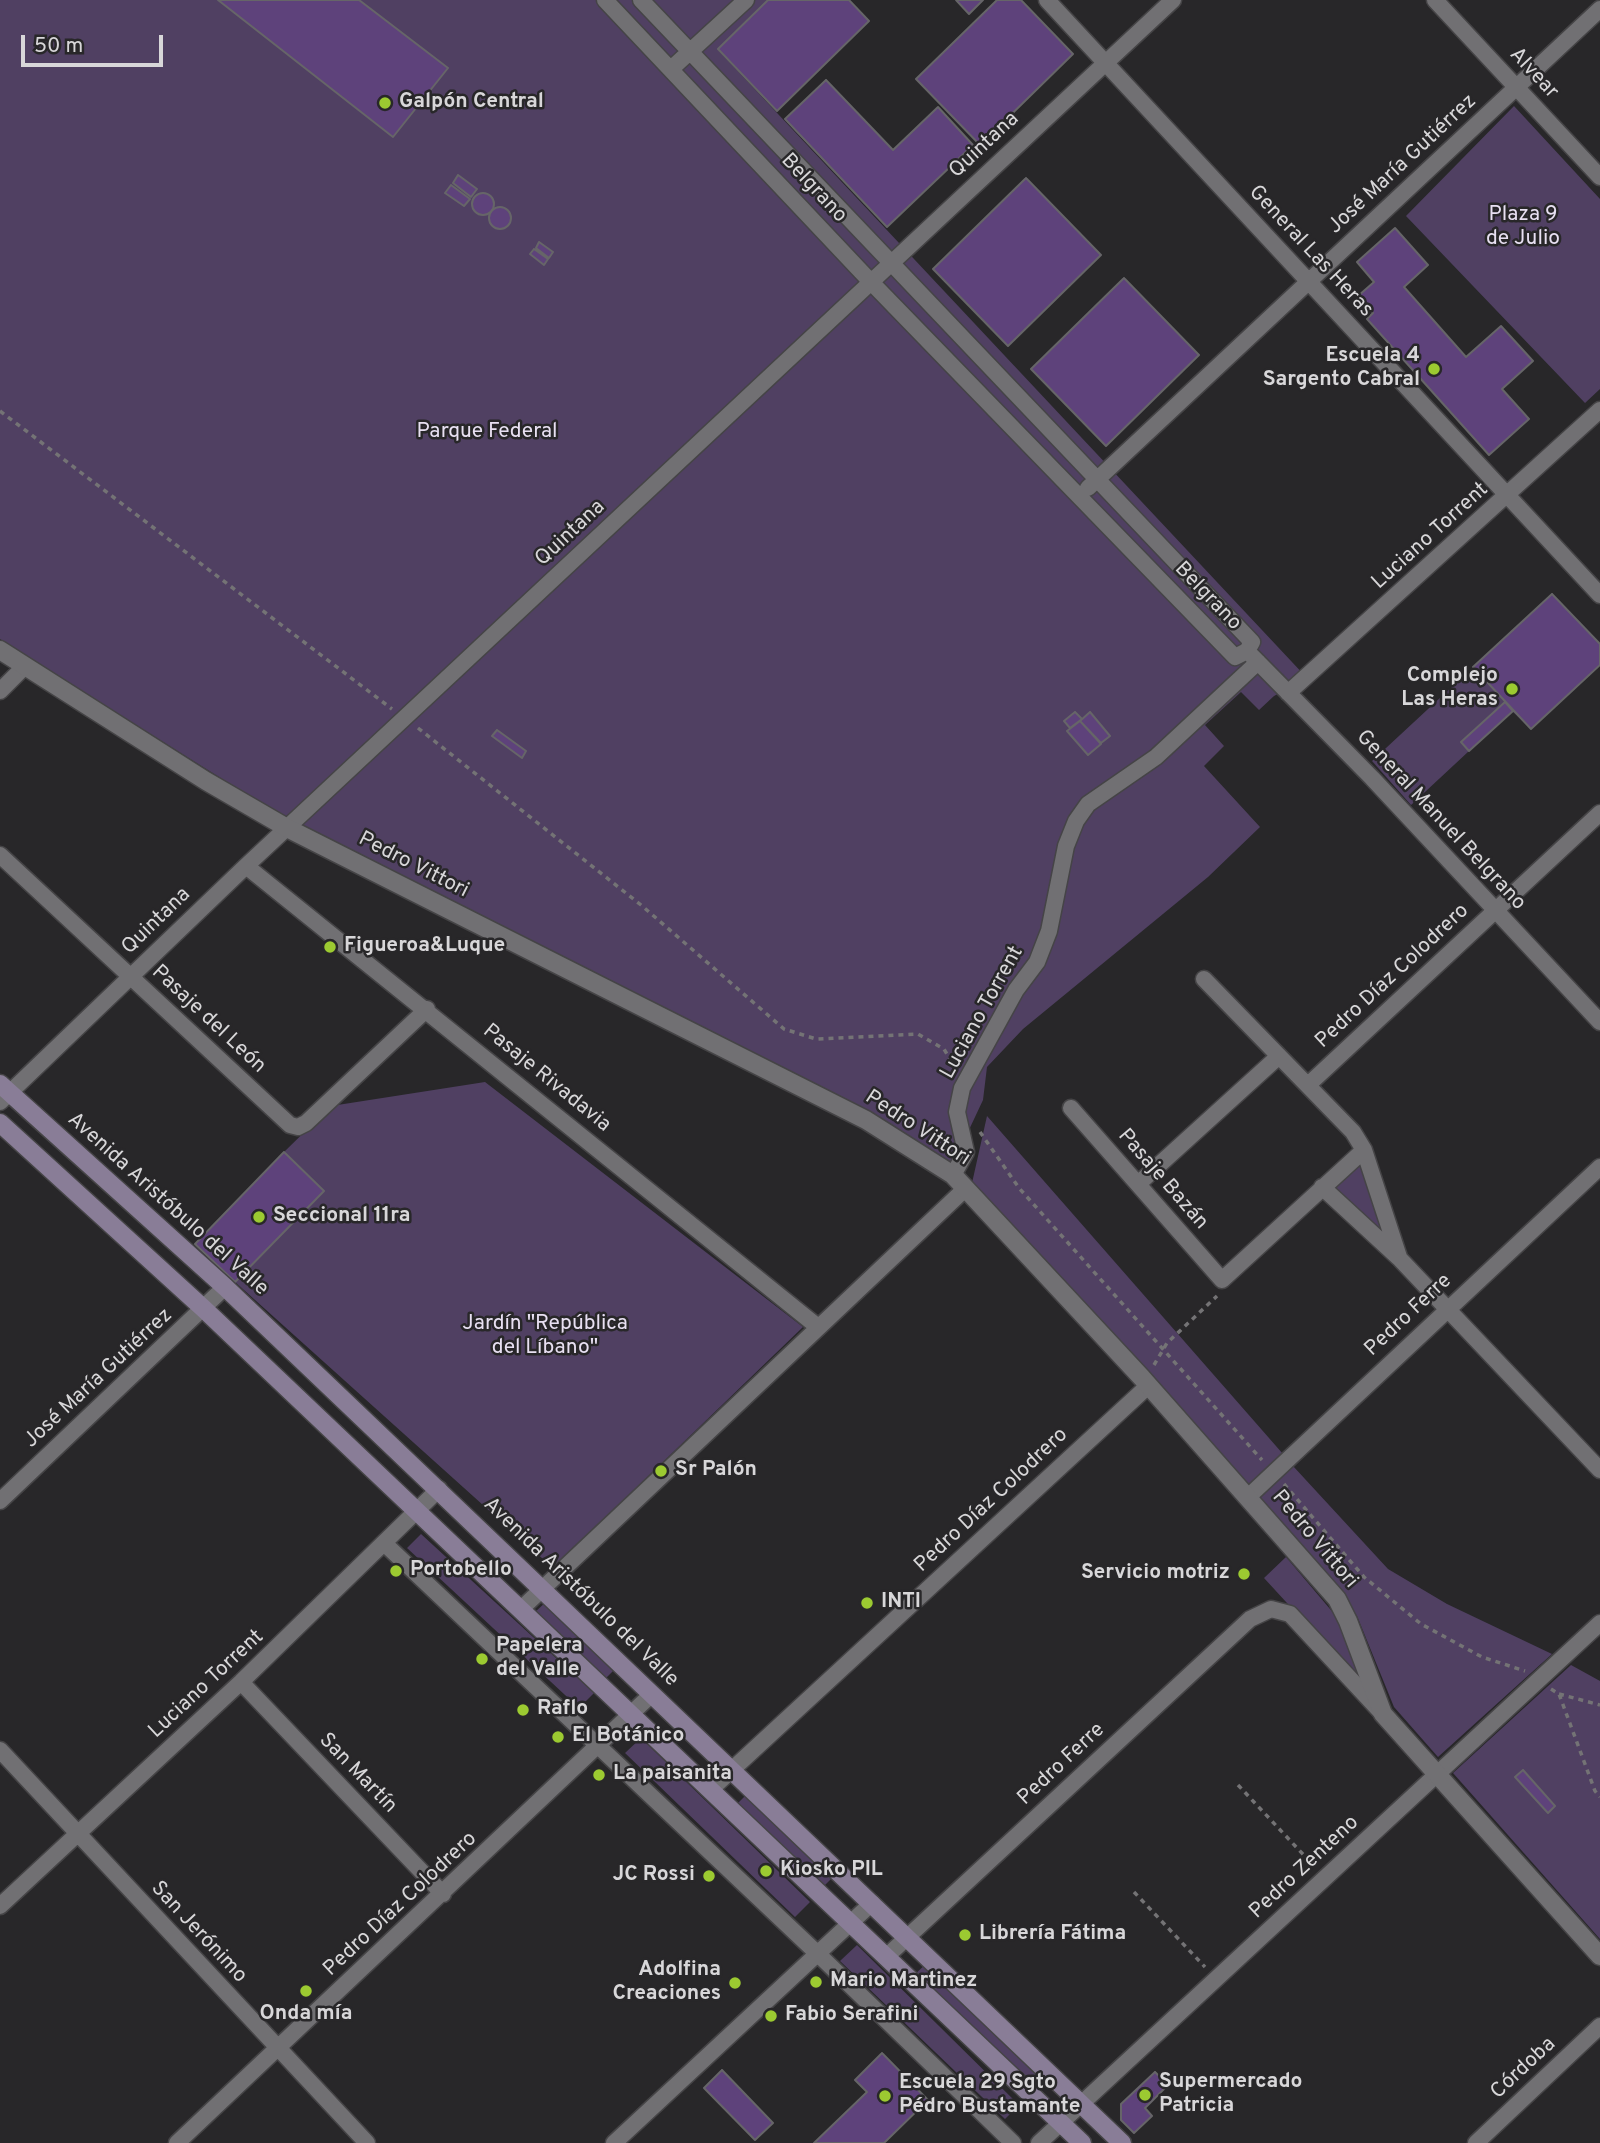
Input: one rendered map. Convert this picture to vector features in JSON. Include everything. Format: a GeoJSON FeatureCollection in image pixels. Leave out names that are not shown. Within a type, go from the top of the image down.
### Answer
{"type":"FeatureCollection","features":[{"type":"Feature","properties":{"kind":"main road","name":"Avenida Aristóbulo del Valle"},"geometry":{"type":"LineString","coordinates":[[3,1093],[225,1287],[1122,2143]]}},
{"type":"Feature","properties":{"kind":"main road"},"geometry":{"type":"LineString","coordinates":[[0,1123],[204,1309],[1082,2143]]}},
{"type":"Feature","properties":{"kind":"street","name":"Belgrano"},"geometry":{"type":"LineString","coordinates":[[605,0],[871,282],[1081,495],[1235,657],[1252,657],[1252,642],[641,0]]}},
{"type":"Feature","properties":{"kind":"street"},"geometry":{"type":"LineString","coordinates":[[671,69],[746,0]]}},
{"type":"Feature","properties":{"kind":"street","name":"General Las Heras"},"geometry":{"type":"LineString","coordinates":[[1047,0],[1600,595]]}},
{"type":"Feature","properties":{"kind":"street","name":"Quintana"},"geometry":{"type":"LineString","coordinates":[[3,1093],[1173,0]]}},
{"type":"Feature","properties":{"kind":"street","name":"Alvear"},"geometry":{"type":"LineString","coordinates":[[1435,0],[1600,177]]}},
{"type":"Feature","properties":{"kind":"street","name":"José María Gutiérrez"},"geometry":{"type":"LineString","coordinates":[[1081,495],[1600,9]]}},
{"type":"Feature","properties":{"kind":"street","name":"Luciano Torrent"},"geometry":{"type":"LineString","coordinates":[[1288,693],[1600,410]]}},
{"type":"Feature","properties":{"kind":"street","name":"Pedro Vittori"},"geometry":{"type":"LineString","coordinates":[[0,650],[206,781],[287,828],[866,1120],[959,1181],[1145,1382],[1337,1600],[1348,1621],[1383,1714],[1600,1956]]}},
{"type":"Feature","properties":{"kind":"street","name":"Luciano Torrent"},"geometry":{"type":"LineString","coordinates":[[520,1610],[818,1326],[959,1181],[966,1152],[957,1112],[962,1088],[1016,990],[1037,961],[1049,931],[1066,846],[1076,821],[1088,804],[1156,757],[1252,657]]}},
{"type":"Feature","properties":{"kind":"street","name":"General Manuel Belgrano"},"geometry":{"type":"LineString","coordinates":[[1252,657],[1600,1022]]}},
{"type":"Feature","properties":{"kind":"street"},"geometry":{"type":"LineString","coordinates":[[0,691],[25,666]]}},
{"type":"Feature","properties":{"kind":"street","name":"Pedro Díaz Colodrero"},"geometry":{"type":"LineString","coordinates":[[1308,1086],[1600,813]]}},
{"type":"Feature","properties":{"kind":"street","name":"Pasaje del León"},"geometry":{"type":"LineString","coordinates":[[0,855],[290,1125],[298,1127],[427,1009]]}},
{"type":"Feature","properties":{"kind":"street","name":"Pasaje Rivadavia"},"geometry":{"type":"LineString","coordinates":[[246,866],[818,1326]]}},
{"type":"Feature","properties":{"kind":"street"},"geometry":{"type":"LineString","coordinates":[[1204,979],[1353,1132],[1364,1150],[1399,1258]]}},
{"type":"Feature","properties":{"kind":"street"},"geometry":{"type":"LineString","coordinates":[[1138,1184],[1279,1056]]}},
{"type":"Feature","properties":{"kind":"street","name":"Pasaje Bazán"},"geometry":{"type":"LineString","coordinates":[[1071,1108],[1223,1285]]}},
{"type":"Feature","properties":{"kind":"street"},"geometry":{"type":"LineString","coordinates":[[1223,1285],[1322,1187],[1364,1150]]}},
{"type":"Feature","properties":{"kind":"street","name":"Pedro Ferre"},"geometry":{"type":"LineString","coordinates":[[1248,1497],[1600,1167]]}},
{"type":"Feature","properties":{"kind":"street"},"geometry":{"type":"LineString","coordinates":[[1322,1187],[1399,1258],[1600,1470]]}},
{"type":"Feature","properties":{"kind":"street","name":"José María Gutiérrez"},"geometry":{"type":"LineString","coordinates":[[0,1501],[225,1287]]}},
{"type":"Feature","properties":{"kind":"street","name":"Pedro Díaz Colodrero"},"geometry":{"type":"LineString","coordinates":[[710,1790],[1145,1382]]}},
{"type":"Feature","properties":{"kind":"street","name":"Luciano Torrent"},"geometry":{"type":"LineString","coordinates":[[0,1906],[241,1682],[439,1489]]}},
{"type":"Feature","properties":{"kind":"street"},"geometry":{"type":"LineString","coordinates":[[385,1544],[819,1955],[1013,2143]]}},
{"type":"Feature","properties":{"kind":"street","name":"Pedro Ferre"},"geometry":{"type":"LineString","coordinates":[[886,1957],[1250,1619],[1271,1609],[1290,1614],[1383,1714]]}},
{"type":"Feature","properties":{"kind":"street","name":"Pedro Zenteno"},"geometry":{"type":"LineString","coordinates":[[1039,2143],[1600,1623]]}},
{"type":"Feature","properties":{"kind":"street","name":"San Martín"},"geometry":{"type":"LineString","coordinates":[[241,1682],[443,1894]]}},
{"type":"Feature","properties":{"kind":"street","name":"Pedro Díaz Colodrero"},"geometry":{"type":"LineString","coordinates":[[177,2143],[279,2050],[652,1694]]}},
{"type":"Feature","properties":{"kind":"street","name":"San Jerónimo"},"geometry":{"type":"LineString","coordinates":[[0,1750],[367,2143]]}},
{"type":"Feature","properties":{"kind":"street"},"geometry":{"type":"LineString","coordinates":[[614,2143],[872,1903]]}},
{"type":"Feature","properties":{"kind":"street","name":"Córdoba"},"geometry":{"type":"LineString","coordinates":[[1476,2143],[1600,2026]]}},
{"type":"Feature","properties":{"kind":"path"},"geometry":{"type":"LineString","coordinates":[[0,411],[404,718],[641,905],[783,1029],[816,1039],[918,1034],[944,1049],[962,1088]]}},
{"type":"Feature","properties":{"kind":"path"},"geometry":{"type":"LineString","coordinates":[[976,1122],[1019,1188],[1364,1577],[1422,1624],[1451,1642],[1482,1657],[1523,1670],[1559,1693],[1600,1705]]}},
{"type":"Feature","properties":{"kind":"path"},"geometry":{"type":"LineString","coordinates":[[1145,1382],[1167,1343],[1223,1285]]}},
{"type":"Feature","properties":{"kind":"path"},"geometry":{"type":"LineString","coordinates":[[1559,1693],[1594,1791],[1600,1797]]}},
{"type":"Feature","properties":{"kind":"path"},"geometry":{"type":"LineString","coordinates":[[1238,1785],[1325,1878]]}},
{"type":"Feature","properties":{"kind":"path"},"geometry":{"type":"LineString","coordinates":[[1134,1892],[1216,1979]]}},
{"type":"Feature","properties":{"kind":"green space","name":"Parque Federal"},"geometry":{"type":"Polygon","coordinates":[[[0,0],[768,0],[718,50],[1307,678],[1274,696],[1259,710],[1241,692],[1205,725],[1224,746],[1204,766],[1260,827],[1208,877],[1023,1029],[987,1067],[983,1100],[952,1166],[920,1143],[881,1121],[267,807],[30,659],[0,639],[0,0]]]}},
{"type":"Feature","properties":{"kind":"green space","name":"Plaza 9 de Julio"},"geometry":{"type":"Polygon","coordinates":[[[1514,106],[1600,199],[1600,389],[1585,403],[1406,216],[1514,106]]]}},
{"type":"Feature","properties":{"kind":"green space","name":"Complejo Las Heras"},"geometry":{"type":"Polygon","coordinates":[[[1552,594],[1600,644],[1600,665],[1531,729],[1512,711],[1411,805],[1372,761],[1552,594]]]}},
{"type":"Feature","properties":{"kind":"green space","name":"Jardín \"República del Líbano\""},"geometry":{"type":"Polygon","coordinates":[[[485,1082],[803,1327],[553,1568],[235,1282],[323,1191],[284,1152],[331,1106],[485,1082]]]}},
{"type":"Feature","properties":{"kind":"green space"},"geometry":{"type":"Polygon","coordinates":[[[987,1116],[1283,1454],[1247,1488],[972,1183],[987,1116]]]}},
{"type":"Feature","properties":{"kind":"green space"},"geometry":{"type":"Polygon","coordinates":[[[1363,1153],[1390,1247],[1324,1188],[1363,1153]]]}},
{"type":"Feature","properties":{"kind":"green space"},"geometry":{"type":"Polygon","coordinates":[[[1293,1466],[1388,1569],[1447,1604],[1552,1654],[1438,1757],[1394,1707],[1357,1616],[1346,1600],[1257,1499],[1293,1466]]]}},
{"type":"Feature","properties":{"kind":"green space"},"geometry":{"type":"Polygon","coordinates":[[[421,1534],[594,1693],[579,1708],[407,1548],[421,1534]]]}},
{"type":"Feature","properties":{"kind":"green space"},"geometry":{"type":"Polygon","coordinates":[[[1286,1557],[1341,1622],[1366,1689],[1264,1578],[1286,1557]]]}},
{"type":"Feature","properties":{"kind":"green space"},"geometry":{"type":"Polygon","coordinates":[[[547,1601],[616,1668],[604,1680],[534,1613],[547,1601]]]}},
{"type":"Feature","properties":{"kind":"green space"},"geometry":{"type":"Polygon","coordinates":[[[1571,1665],[1600,1681],[1600,1939],[1453,1773],[1571,1665]]]}},
{"type":"Feature","properties":{"kind":"green space"},"geometry":{"type":"Polygon","coordinates":[[[641,1738],[810,1902],[795,1917],[625,1753],[641,1738]]]}},
{"type":"Feature","properties":{"kind":"green space"},"geometry":{"type":"Polygon","coordinates":[[[747,1794],[834,1876],[823,1887],[736,1805],[747,1794]]]}},
{"type":"Feature","properties":{"kind":"green space"},"geometry":{"type":"Polygon","coordinates":[[[857,1945],[1019,2105],[1005,2119],[840,1961],[857,1945]]]}},
{"type":"Feature","properties":{"kind":"green space"},"geometry":{"type":"Polygon","coordinates":[[[927,1963],[1045,2078],[1033,2089],[914,1975],[927,1963]]]}},
{"type":"Feature","properties":{"kind":"building","name":"Galpón Central"},"geometry":{"type":"Polygon","coordinates":[[[218,0],[359,0],[448,68],[393,137],[218,0]]]}},
{"type":"Feature","properties":{"kind":"building"},"geometry":{"type":"Polygon","coordinates":[[[768,0],[849,0],[869,21],[777,111],[718,49],[768,0]]]}},
{"type":"Feature","properties":{"kind":"building"},"geometry":{"type":"Polygon","coordinates":[[[956,0],[983,0],[969,14],[956,0]]]}},
{"type":"Feature","properties":{"kind":"building"},"geometry":{"type":"Polygon","coordinates":[[[997,0],[1021,0],[1073,54],[980,145],[916,79],[997,0]]]}},
{"type":"Feature","properties":{"kind":"building"},"geometry":{"type":"Polygon","coordinates":[[[826,80],[893,150],[938,107],[973,145],[887,227],[785,119],[826,80]]]}},
{"type":"Feature","properties":{"kind":"building"},"geometry":{"type":"Polygon","coordinates":[[[458,175],[477,189],[471,197],[453,183],[458,175]]]}},
{"type":"Feature","properties":{"kind":"building"},"geometry":{"type":"Polygon","coordinates":[[[1026,178],[1101,255],[1008,346],[933,269],[1026,178]]]}},
{"type":"Feature","properties":{"kind":"building"},"geometry":{"type":"Polygon","coordinates":[[[451,185],[470,199],[464,206],[445,193],[451,185]]]}},
{"type":"Feature","properties":{"kind":"building"},"geometry":{"type":"Polygon","coordinates":[[[483,193],[491,196],[494,204],[491,212],[483,215],[475,212],[472,204],[475,196],[483,193]]]}},
{"type":"Feature","properties":{"kind":"building"},"geometry":{"type":"Polygon","coordinates":[[[500,207],[508,210],[511,218],[508,226],[500,229],[492,226],[489,218],[492,210],[500,207]]]}},
{"type":"Feature","properties":{"kind":"building"},"geometry":{"type":"Polygon","coordinates":[[[1395,228],[1428,265],[1404,287],[1466,357],[1501,326],[1533,361],[1502,389],[1529,419],[1489,455],[1367,319],[1373,313],[1358,296],[1374,282],[1357,262],[1395,228]]]}},
{"type":"Feature","properties":{"kind":"building"},"geometry":{"type":"Polygon","coordinates":[[[539,242],[553,252],[549,258],[536,248],[539,242]]]}},
{"type":"Feature","properties":{"kind":"building"},"geometry":{"type":"Polygon","coordinates":[[[534,249],[548,259],[544,265],[530,254],[534,249]]]}},
{"type":"Feature","properties":{"kind":"building"},"geometry":{"type":"Polygon","coordinates":[[[1124,278],[1199,355],[1106,446],[1031,369],[1124,278]]]}},
{"type":"Feature","properties":{"kind":"building"},"geometry":{"type":"Polygon","coordinates":[[[1552,594],[1600,644],[1600,665],[1531,729],[1473,667],[1552,594]]]}},
{"type":"Feature","properties":{"kind":"building"},"geometry":{"type":"Polygon","coordinates":[[[1505,702],[1513,711],[1469,751],[1461,742],[1505,702]]]}},
{"type":"Feature","properties":{"kind":"building"},"geometry":{"type":"Polygon","coordinates":[[[1075,712],[1082,719],[1070,728],[1064,721],[1075,712]]]}},
{"type":"Feature","properties":{"kind":"building"},"geometry":{"type":"Polygon","coordinates":[[[1090,712],[1110,736],[1101,743],[1080,721],[1090,712]]]}},
{"type":"Feature","properties":{"kind":"building"},"geometry":{"type":"Polygon","coordinates":[[[1080,721],[1101,744],[1088,755],[1067,731],[1080,721]]]}},
{"type":"Feature","properties":{"kind":"building"},"geometry":{"type":"Polygon","coordinates":[[[497,730],[526,751],[522,758],[492,736],[497,730]]]}},
{"type":"Feature","properties":{"kind":"building","name":"Seccional 11ra"},"geometry":{"type":"Polygon","coordinates":[[[284,1152],[324,1191],[235,1282],[195,1244],[284,1152]]]}},
{"type":"Feature","properties":{"kind":"building"},"geometry":{"type":"Polygon","coordinates":[[[1523,1770],[1555,1806],[1548,1813],[1515,1777],[1523,1770]]]}},
{"type":"Feature","properties":{"kind":"building","name":"Escuela 29 Sgto Pédro Bustamante"},"geometry":{"type":"Polygon","coordinates":[[[882,2053],[928,2100],[884,2143],[814,2143],[867,2092],[855,2080],[882,2053]]]}},
{"type":"Feature","properties":{"kind":"building"},"geometry":{"type":"Polygon","coordinates":[[[722,2070],[773,2123],[755,2140],[704,2088],[722,2070]]]}},
{"type":"Feature","properties":{"kind":"building","name":"Supermercado Patricia"},"geometry":{"type":"Polygon","coordinates":[[[1155,2072],[1168,2085],[1145,2108],[1152,2116],[1134,2133],[1121,2120],[1121,2104],[1155,2072]]]}},
{"type":"Feature","properties":{"kind":"place","name":"Galpón Central"},"geometry":{"type":"Point","coordinates":[385,103]}},
{"type":"Feature","properties":{"kind":"place","name":"Escuela 4 Sargento Cabral"},"geometry":{"type":"Point","coordinates":[1434,369]}},
{"type":"Feature","properties":{"kind":"place","name":"Complejo Las Heras"},"geometry":{"type":"Point","coordinates":[1512,689]}},
{"type":"Feature","properties":{"kind":"place","name":"Figueroa&Luque"},"geometry":{"type":"Point","coordinates":[330,947]}},
{"type":"Feature","properties":{"kind":"place","name":"Seccional 11ra"},"geometry":{"type":"Point","coordinates":[259,1217]}},
{"type":"Feature","properties":{"kind":"place","name":"Sr Palón"},"geometry":{"type":"Point","coordinates":[661,1471]}},
{"type":"Feature","properties":{"kind":"place","name":"Portobello"},"geometry":{"type":"Point","coordinates":[396,1571]}},
{"type":"Feature","properties":{"kind":"place","name":"Servicio motriz"},"geometry":{"type":"Point","coordinates":[1244,1574]}},
{"type":"Feature","properties":{"kind":"place","name":"INTI"},"geometry":{"type":"Point","coordinates":[867,1603]}},
{"type":"Feature","properties":{"kind":"place","name":"Papelera del Valle"},"geometry":{"type":"Point","coordinates":[482,1659]}},
{"type":"Feature","properties":{"kind":"place","name":"Raflo"},"geometry":{"type":"Point","coordinates":[523,1710]}},
{"type":"Feature","properties":{"kind":"place","name":"El Botánico"},"geometry":{"type":"Point","coordinates":[558,1737]}},
{"type":"Feature","properties":{"kind":"place","name":"La paisanita"},"geometry":{"type":"Point","coordinates":[599,1775]}},
{"type":"Feature","properties":{"kind":"place","name":"Kiosko PIL"},"geometry":{"type":"Point","coordinates":[766,1871]}},
{"type":"Feature","properties":{"kind":"place","name":"JC Rossi"},"geometry":{"type":"Point","coordinates":[709,1876]}},
{"type":"Feature","properties":{"kind":"place","name":"Librería Fátima"},"geometry":{"type":"Point","coordinates":[965,1935]}},
{"type":"Feature","properties":{"kind":"place","name":"Mario Martinez"},"geometry":{"type":"Point","coordinates":[816,1982]}},
{"type":"Feature","properties":{"kind":"place","name":"Adolfina Creaciones"},"geometry":{"type":"Point","coordinates":[735,1983]}},
{"type":"Feature","properties":{"kind":"place","name":"Onda mía"},"geometry":{"type":"Point","coordinates":[306,1991]}},
{"type":"Feature","properties":{"kind":"place","name":"Fabio Serafini"},"geometry":{"type":"Point","coordinates":[771,2016]}},
{"type":"Feature","properties":{"kind":"place","name":"Supermercado Patricia"},"geometry":{"type":"Point","coordinates":[1145,2095]}},
{"type":"Feature","properties":{"kind":"place","name":"Escuela 29 Sgto Pédro Bustamante"},"geometry":{"type":"Point","coordinates":[885,2096]}}]}
